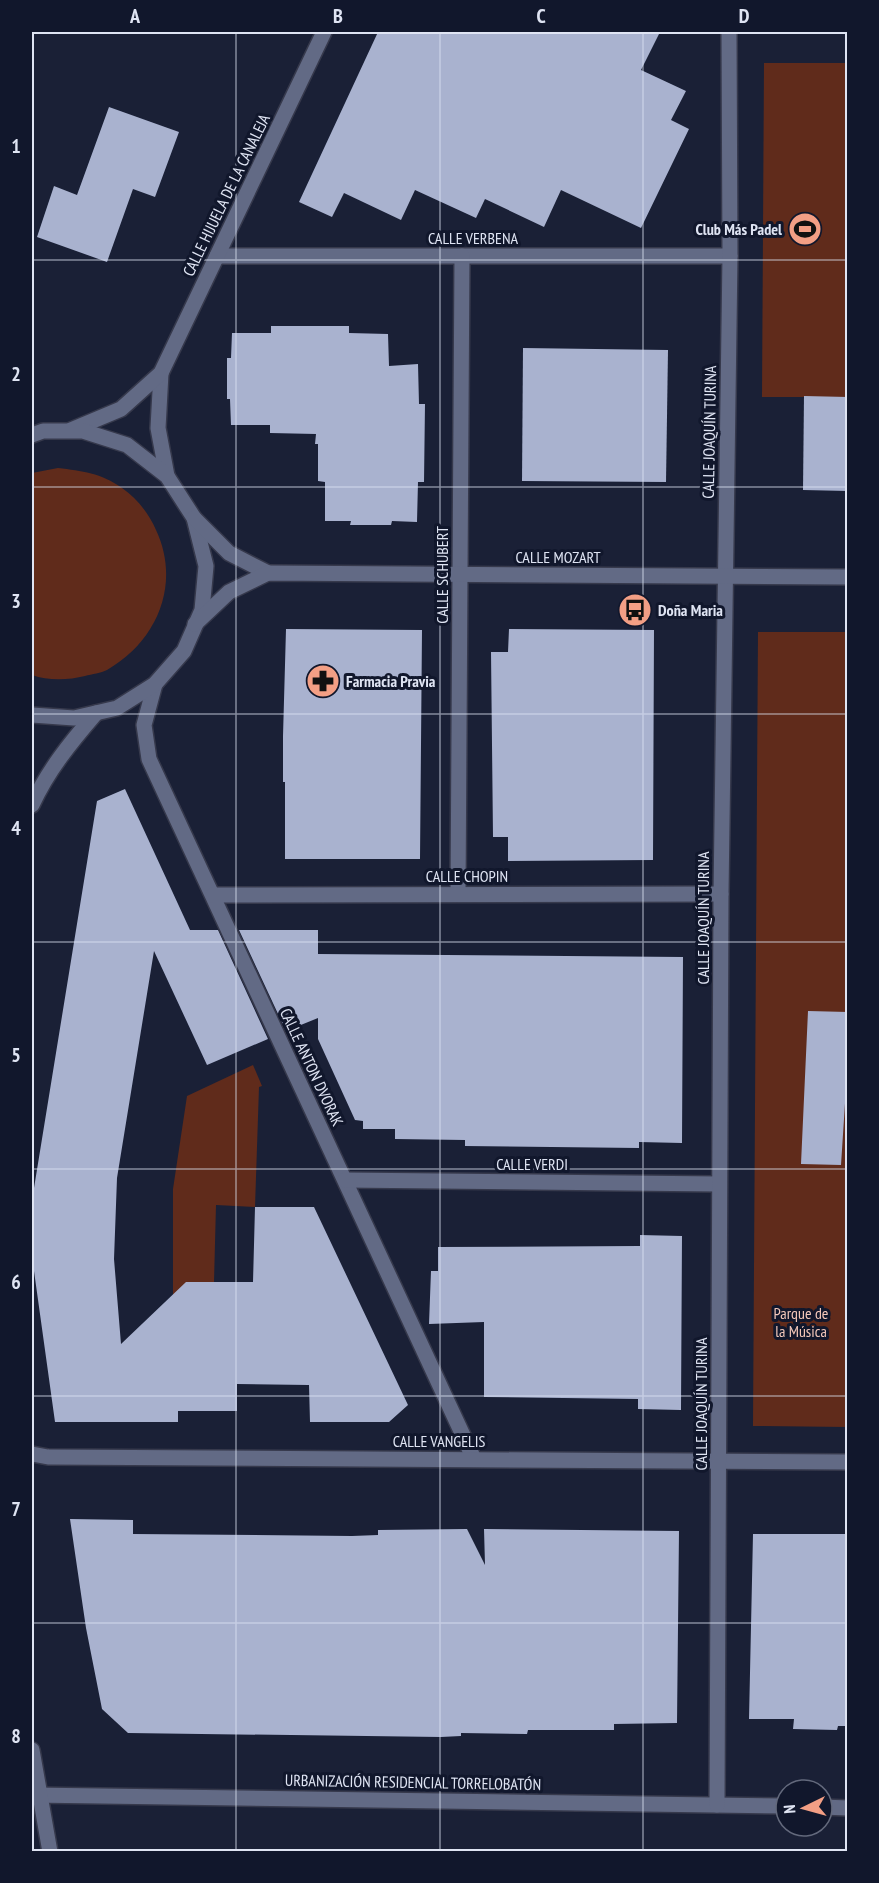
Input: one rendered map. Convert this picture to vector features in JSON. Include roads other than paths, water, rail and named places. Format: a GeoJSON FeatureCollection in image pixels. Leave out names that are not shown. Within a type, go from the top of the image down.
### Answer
{"type":"FeatureCollection","features":[{"type":"Feature","properties":{"kind":"street","name":"CALLE HIJUELA DE LA CANALEJA"},"geometry":{"type":"LineString","coordinates":[[68,431],[121,409],[161,373],[324,32]]}},
{"type":"Feature","properties":{"kind":"street","name":"CALLE JOAQUÍN TURINA"},"geometry":{"type":"LineString","coordinates":[[717,1805],[721,894],[730,256],[729,32]]}},
{"type":"Feature","properties":{"kind":"street","name":"CALLE VERBENA"},"geometry":{"type":"LineString","coordinates":[[217,256],[730,256]]}},
{"type":"Feature","properties":{"kind":"street","name":"CALLE SCHUBERT"},"geometry":{"type":"LineString","coordinates":[[458,894],[462,256]]}},
{"type":"Feature","properties":{"kind":"street","name":"CALLE HIJUELA DE LA CANALEJA"},"geometry":{"type":"LineString","coordinates":[[161,373],[158,428],[168,476]]}},
{"type":"Feature","properties":{"kind":"street"},"geometry":{"type":"LineString","coordinates":[[32,715],[74,718],[117,708],[155,684],[184,651],[202,610],[206,566],[194,518],[168,476],[127,445],[83,431],[35,430]]}},
{"type":"Feature","properties":{"kind":"street","name":"CALLE MOZART"},"geometry":{"type":"LineString","coordinates":[[194,518],[229,553],[268,573],[848,577]]}},
{"type":"Feature","properties":{"kind":"street","name":"CALLE MOZART"},"geometry":{"type":"LineString","coordinates":[[195,624],[230,592],[268,573]]}},
{"type":"Feature","properties":{"kind":"street","name":"CALLE ANTON DVORAK"},"geometry":{"type":"LineString","coordinates":[[155,684],[144,725],[149,759],[474,1459]]}},
{"type":"Feature","properties":{"kind":"street"},"geometry":{"type":"LineString","coordinates":[[32,805],[63,752],[96,713]]}},
{"type":"Feature","properties":{"kind":"street","name":"CALLE CHOPIN"},"geometry":{"type":"LineString","coordinates":[[213,894],[721,894]]}},
{"type":"Feature","properties":{"kind":"street","name":"CALLE VERDI"},"geometry":{"type":"LineString","coordinates":[[345,1180],[719,1184]]}},
{"type":"Feature","properties":{"kind":"street","name":"CALLE VANGELIS"},"geometry":{"type":"LineString","coordinates":[[32,1454],[48,1457],[848,1462]]}},
{"type":"Feature","properties":{"kind":"street"},"geometry":{"type":"LineString","coordinates":[[32,1750],[36,1795],[50,1851]]}},
{"type":"Feature","properties":{"kind":"street","name":"URBANIZACIÓN RESIDENCIAL TORRELOBATÓN"},"geometry":{"type":"LineString","coordinates":[[36,1795],[774,1806]]}},
{"type":"Feature","properties":{"kind":"place","name":"Club Más Padel"},"geometry":{"type":"Point","coordinates":[805,229]}},
{"type":"Feature","properties":{"kind":"place","name":"Doña Maria"},"geometry":{"type":"Point","coordinates":[635,610]}},
{"type":"Feature","properties":{"kind":"place","name":"Farmacia Pravia"},"geometry":{"type":"Point","coordinates":[323,681]}},
{"type":"Feature","properties":{"kind":"park label","name":"Parque de la Música"},"geometry":{"type":"Point","coordinates":[801,1322]}}]}
